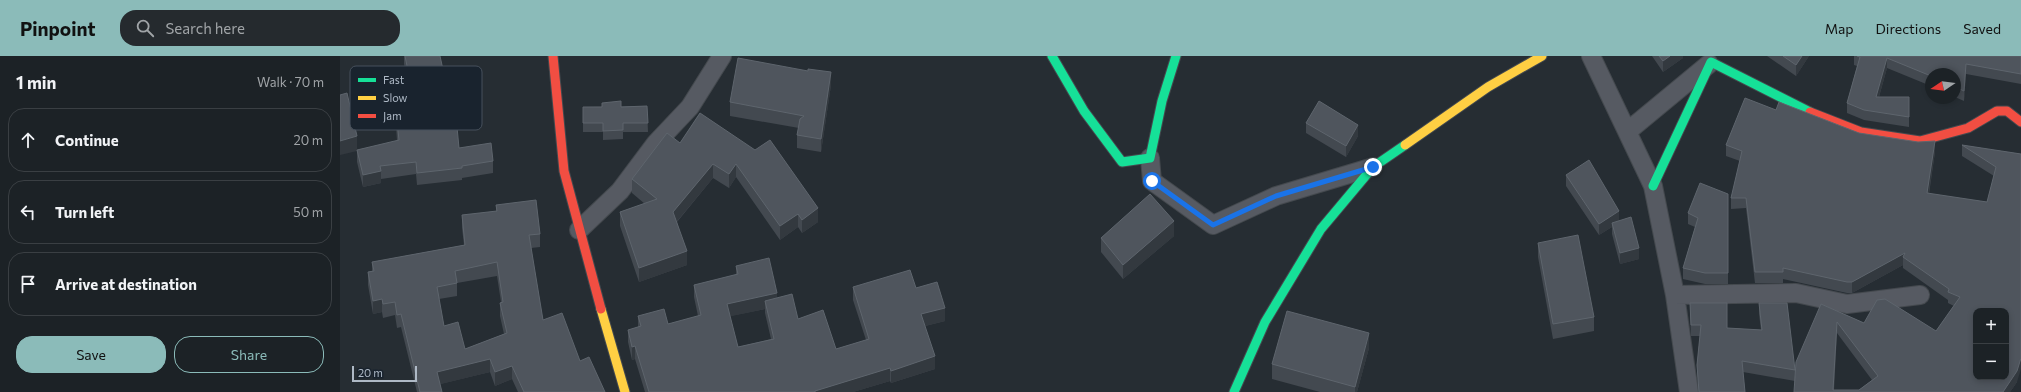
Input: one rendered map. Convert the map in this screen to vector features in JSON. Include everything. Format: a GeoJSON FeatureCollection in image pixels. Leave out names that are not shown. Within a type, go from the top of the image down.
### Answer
{"type":"FeatureCollection","features":[{"type":"Feature","properties":{"kind":"street"},"geometry":{"type":"LineString","coordinates":[[553,56],[564,171],[592,280],[625,392]]}},
{"type":"Feature","properties":{"kind":"street"},"geometry":{"type":"LineString","coordinates":[[579,230],[620,191],[656,143],[690,108],[722,56]]}},
{"type":"Feature","properties":{"kind":"street"},"geometry":{"type":"LineString","coordinates":[[1052,56],[1075,101],[1102,140],[1122,162],[1150,158]]}},
{"type":"Feature","properties":{"kind":"street"},"geometry":{"type":"LineString","coordinates":[[1176,56],[1162,101],[1150,158],[1152,181],[1213,225],[1276,196],[1373,167]]}},
{"type":"Feature","properties":{"kind":"street"},"geometry":{"type":"LineString","coordinates":[[1234,392],[1265,322],[1321,229],[1373,167],[1488,87],[1542,56]]}},
{"type":"Feature","properties":{"kind":"street"},"geometry":{"type":"LineString","coordinates":[[1591,56],[1653,186],[1675,295],[1687,389]]}},
{"type":"Feature","properties":{"kind":"street"},"geometry":{"type":"LineString","coordinates":[[1628,131],[1714,59]]}},
{"type":"Feature","properties":{"kind":"street"},"geometry":{"type":"LineString","coordinates":[[1714,59],[1798,107],[1860,132],[1920,141],[1968,128],[1997,111],[2007,111],[2021,122]]}},
{"type":"Feature","properties":{"kind":"street"},"geometry":{"type":"LineString","coordinates":[[1653,186],[1714,59]]}},
{"type":"Feature","properties":{"kind":"street"},"geometry":{"type":"LineString","coordinates":[[1675,295],[1796,293],[1847,304],[1920,294]]}},
{"type":"Feature","properties":{"kind":"building"},"geometry":{"type":"Polygon","coordinates":[[[405,56],[440,56],[442,66],[407,66],[405,56]]]}},
{"type":"Feature","properties":{"kind":"building"},"geometry":{"type":"Polygon","coordinates":[[[1659,56],[1670,56],[1663,61],[1659,56]]]}},
{"type":"Feature","properties":{"kind":"building"},"geometry":{"type":"Polygon","coordinates":[[[1783,56],[1802,56],[1796,65],[1783,56]]]}},
{"type":"Feature","properties":{"kind":"building"},"geometry":{"type":"Polygon","coordinates":[[[1857,56],[2021,56],[2021,74],[1966,64],[1964,91],[1961,90],[1961,68],[1925,68],[1925,74],[1887,58],[1876,97],[1909,97],[1909,117],[1864,110],[1847,103],[1860,57],[1857,56]]]}},
{"type":"Feature","properties":{"kind":"building"},"geometry":{"type":"Polygon","coordinates":[[[738,58],[808,71],[808,69],[831,72],[821,139],[797,135],[800,119],[804,116],[730,102],[738,58]]]}},
{"type":"Feature","properties":{"kind":"building"},"geometry":{"type":"Polygon","coordinates":[[[347,93],[350,106],[350,130],[356,130],[357,136],[340,141],[340,95],[347,93]]]}},
{"type":"Feature","properties":{"kind":"building"},"geometry":{"type":"Polygon","coordinates":[[[1745,98],[1776,110],[1779,102],[1859,133],[1918,142],[1935,141],[1927,193],[1987,202],[1996,167],[1962,145],[2021,154],[2021,358],[2017,371],[2003,392],[1794,392],[1796,362],[1821,304],[1864,323],[1877,300],[1885,299],[1936,331],[1960,297],[1948,292],[1949,289],[1903,257],[1905,253],[1852,282],[1783,268],[1783,272],[1755,272],[1746,198],[1731,198],[1742,151],[1726,145],[1745,98]],[[1837,322],[1833,390],[1859,390],[1878,376],[1837,322]]]}},
{"type":"Feature","properties":{"kind":"building"},"geometry":{"type":"Polygon","coordinates":[[[621,101],[621,107],[647,106],[648,123],[623,123],[623,130],[603,131],[603,123],[583,123],[583,107],[602,107],[602,103],[621,101]]]}},
{"type":"Feature","properties":{"kind":"building"},"geometry":{"type":"Polygon","coordinates":[[[1319,101],[1358,125],[1346,146],[1306,123],[1319,101]]]}},
{"type":"Feature","properties":{"kind":"building"},"geometry":{"type":"Polygon","coordinates":[[[700,113],[755,150],[770,140],[818,208],[802,220],[798,214],[780,226],[736,164],[729,174],[713,164],[673,212],[687,251],[639,268],[620,212],[657,199],[632,179],[667,133],[680,143],[700,113]]]}},
{"type":"Feature","properties":{"kind":"building"},"geometry":{"type":"Polygon","coordinates":[[[398,130],[457,130],[459,148],[491,143],[493,161],[462,166],[462,168],[417,173],[416,162],[380,166],[381,171],[363,175],[357,150],[399,140],[398,130]]]}},
{"type":"Feature","properties":{"kind":"building"},"geometry":{"type":"Polygon","coordinates":[[[1589,160],[1619,211],[1599,224],[1566,175],[1589,160]]]}},
{"type":"Feature","properties":{"kind":"building"},"geometry":{"type":"Polygon","coordinates":[[[1700,183],[1728,194],[1728,273],[1705,273],[1683,268],[1698,218],[1688,213],[1700,183]]]}},
{"type":"Feature","properties":{"kind":"building"},"geometry":{"type":"Polygon","coordinates":[[[1150,194],[1174,221],[1123,265],[1101,238],[1150,194]]]}},
{"type":"Feature","properties":{"kind":"building"},"geometry":{"type":"Polygon","coordinates":[[[536,200],[540,234],[529,235],[543,320],[562,313],[580,361],[589,357],[605,392],[524,392],[512,366],[495,372],[490,359],[437,372],[442,392],[420,392],[401,314],[397,315],[395,302],[383,304],[382,299],[373,301],[368,272],[374,271],[372,262],[465,245],[462,215],[497,211],[496,205],[536,200]],[[497,262],[455,271],[457,283],[437,287],[444,326],[458,322],[465,349],[507,333],[500,303],[503,302],[497,262]]]}},
{"type":"Feature","properties":{"kind":"building"},"geometry":{"type":"Polygon","coordinates":[[[1631,217],[1639,248],[1620,253],[1612,223],[1631,217]]]}},
{"type":"Feature","properties":{"kind":"building"},"geometry":{"type":"Polygon","coordinates":[[[1578,235],[1594,317],[1553,324],[1538,243],[1578,235]]]}},
{"type":"Feature","properties":{"kind":"building"},"geometry":{"type":"Polygon","coordinates":[[[769,258],[777,293],[727,304],[738,347],[774,339],[765,301],[792,294],[798,319],[823,310],[836,349],[869,339],[853,287],[910,270],[916,288],[937,282],[945,308],[921,314],[935,356],[891,371],[890,368],[815,392],[649,392],[635,346],[632,347],[628,330],[641,326],[638,316],[664,309],[668,324],[701,315],[694,285],[738,274],[736,266],[769,258]]]}},
{"type":"Feature","properties":{"kind":"building"},"geometry":{"type":"Polygon","coordinates":[[[1690,303],[1727,303],[1727,328],[1762,330],[1759,303],[1787,303],[1795,370],[1742,361],[1745,392],[1699,392],[1697,365],[1701,325],[1691,325],[1690,303]]]}},
{"type":"Feature","properties":{"kind":"building"},"geometry":{"type":"Polygon","coordinates":[[[1287,311],[1369,333],[1355,387],[1272,364],[1287,311]]]}},
{"type":"Feature","properties":{"kind":"traffic: fast"},"geometry":{"type":"LineString","coordinates":[[1052,56],[1084,111],[1122,162],[1150,158],[1162,101],[1176,56]]}},
{"type":"Feature","properties":{"kind":"traffic: fast"},"geometry":{"type":"LineString","coordinates":[[1653,186],[1711,62],[1810,112]]}},
{"type":"Feature","properties":{"kind":"traffic: fast"},"geometry":{"type":"LineString","coordinates":[[1234,392],[1265,322],[1321,229],[1373,167],[1405,145]]}},
{"type":"Feature","properties":{"kind":"traffic: slow"},"geometry":{"type":"LineString","coordinates":[[1405,145],[1488,87],[1542,56]]}},
{"type":"Feature","properties":{"kind":"traffic: slow"},"geometry":{"type":"LineString","coordinates":[[601,309],[625,392]]}},
{"type":"Feature","properties":{"kind":"traffic: jam"},"geometry":{"type":"LineString","coordinates":[[553,56],[564,171],[601,309]]}},
{"type":"Feature","properties":{"kind":"traffic: jam"},"geometry":{"type":"LineString","coordinates":[[1810,112],[1861,132],[1920,141],[1968,128],[1997,111],[2007,111],[2021,122]]}},
{"type":"Feature","properties":{"kind":"route"},"geometry":{"type":"LineString","coordinates":[[1152,181],[1213,225],[1276,196],[1373,167]]}}]}
